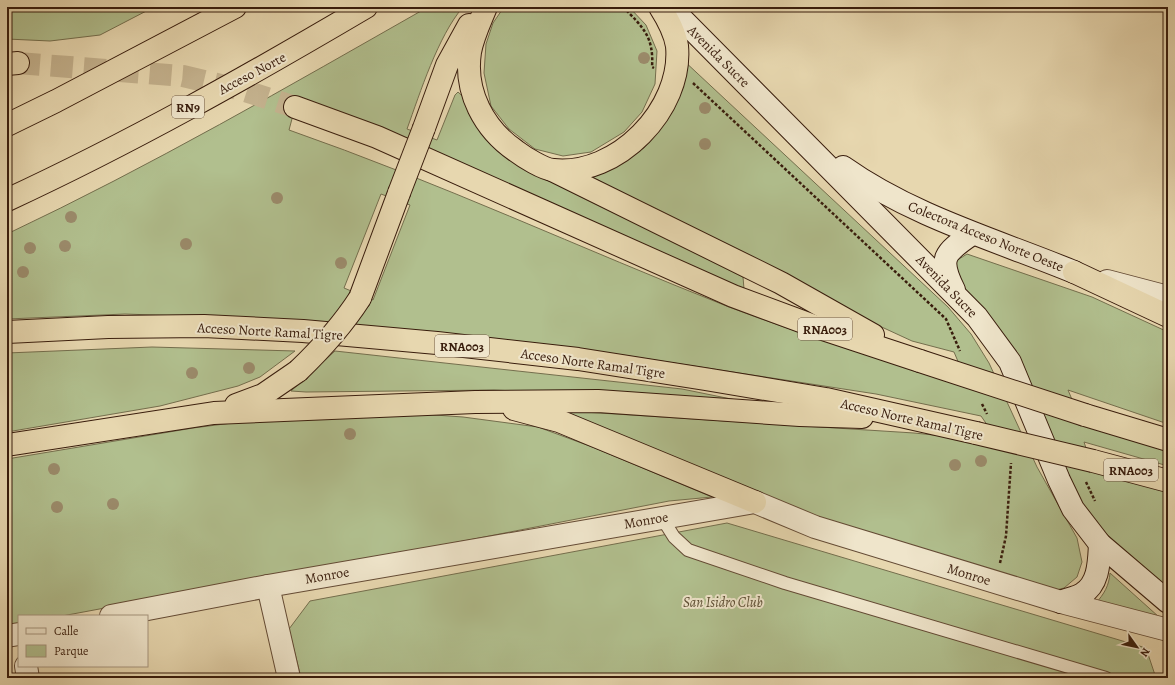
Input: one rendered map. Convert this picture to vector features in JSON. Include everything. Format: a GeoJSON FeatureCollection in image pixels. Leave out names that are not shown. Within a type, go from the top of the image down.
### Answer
{"type":"FeatureCollection","features":[{"type":"Feature","properties":{"kind":"highway"},"geometry":{"type":"LineString","coordinates":[[7,124],[70,94],[235,7]]}},
{"type":"Feature","properties":{"kind":"highway","name":"Acceso Norte"},"geometry":{"type":"LineString","coordinates":[[7,200],[75,168],[289,53],[366,7]]}},
{"type":"Feature","properties":{"kind":"highway"},"geometry":{"type":"LineString","coordinates":[[214,413],[264,395],[298,371],[328,342],[346,320],[360,298],[447,65],[467,27],[482,7]]}},
{"type":"Feature","properties":{"kind":"highway"},"geometry":{"type":"LineString","coordinates":[[486,7],[476,29],[470,52],[469,76],[475,102],[487,124],[502,142],[523,156],[781,283],[919,360]]}},
{"type":"Feature","properties":{"kind":"highway"},"geometry":{"type":"LineString","coordinates":[[552,170],[570,169],[594,164],[612,157],[642,136],[660,113],[670,93],[676,71],[677,45],[666,17],[660,7]]}},
{"type":"Feature","properties":{"kind":"highway","name":"RNA003"},"geometry":{"type":"LineString","coordinates":[[295,107],[377,136],[732,296],[814,326],[1168,440]]}},
{"type":"Feature","properties":{"kind":"highway"},"geometry":{"type":"LineString","coordinates":[[1074,272],[1168,316]]}},
{"type":"Feature","properties":{"kind":"highway","name":"Acceso Norte Ramal Tigre"},"geometry":{"type":"LineString","coordinates":[[7,332],[108,326],[204,326],[303,331],[437,343],[578,359],[826,399],[1093,461],[1168,481]]}},
{"type":"Feature","properties":{"kind":"highway"},"geometry":{"type":"LineString","coordinates":[[7,445],[214,413],[475,402],[598,401],[800,415],[911,419]]}},
{"type":"Feature","properties":{"kind":"highway"},"geometry":{"type":"LineString","coordinates":[[475,402],[528,412],[559,421],[755,502]]}},
{"type":"Feature","properties":{"kind":"street","name":"Avenida Sucre"},"geometry":{"type":"LineString","coordinates":[[670,7],[797,133],[977,317],[1010,362],[1074,509],[1100,544],[1168,602]]}},
{"type":"Feature","properties":{"kind":"street","name":"Colectora Acceso Norte Oeste"},"geometry":{"type":"LineString","coordinates":[[797,133],[862,181],[894,198],[972,234],[1020,250],[1074,272],[1168,297]]}},
{"type":"Feature","properties":{"kind":"street"},"geometry":{"type":"LineString","coordinates":[[957,295],[945,271],[946,256],[956,245],[972,234]]}},
{"type":"Feature","properties":{"kind":"street","name":"Monroe"},"geometry":{"type":"LineString","coordinates":[[116,615],[268,586],[755,502],[815,527],[1061,602],[1168,630]]}},
{"type":"Feature","properties":{"kind":"street"},"geometry":{"type":"LineString","coordinates":[[1061,602],[1082,594],[1094,582],[1099,566],[1100,544]]}},
{"type":"Feature","properties":{"kind":"street"},"geometry":{"type":"LineString","coordinates":[[268,586],[289,678]]}},
{"type":"Feature","properties":{"kind":"street"},"geometry":{"type":"LineString","coordinates":[[7,636],[18,634]]}},
{"type":"Feature","properties":{"kind":"street"},"geometry":{"type":"LineString","coordinates":[[26,667],[28,678]]}},
{"type":"Feature","properties":{"kind":"lane"},"geometry":{"type":"LineString","coordinates":[[662,518],[674,537],[688,550],[785,582],[1106,678]]}},
{"type":"Feature","properties":{"kind":"path"},"geometry":{"type":"LineString","coordinates":[[623,7],[643,27],[653,51],[652,67],[676,71],[684,75],[946,320],[961,354]]}},
{"type":"Feature","properties":{"kind":"path"},"geometry":{"type":"LineString","coordinates":[[981,402],[988,415]]}},
{"type":"Feature","properties":{"kind":"path"},"geometry":{"type":"LineString","coordinates":[[995,582],[1006,536],[1011,461]]}},
{"type":"Feature","properties":{"kind":"green space"},"geometry":{"type":"Polygon","coordinates":[[[7,7],[154,7],[100,35],[50,41],[7,39],[7,7]]]}},
{"type":"Feature","properties":{"kind":"green space"},"geometry":{"type":"Polygon","coordinates":[[[428,7],[463,7],[446,33],[430,65],[407,129],[437,140],[455,95],[458,92],[553,181],[743,277],[744,289],[296,104],[289,130],[400,171],[674,285],[758,318],[968,385],[954,352],[912,341],[873,323],[584,178],[607,170],[644,148],[663,123],[682,59],[948,307],[971,334],[989,363],[1037,467],[1077,538],[1082,562],[1077,577],[1064,588],[1049,592],[768,501],[563,412],[568,411],[914,433],[963,438],[1001,445],[981,416],[876,394],[622,355],[238,318],[125,314],[7,319],[7,234],[167,153],[272,96],[428,7]],[[381,194],[344,288],[373,300],[410,205],[381,194]]]}},
{"type":"Feature","properties":{"kind":"green space"},"geometry":{"type":"Polygon","coordinates":[[[504,7],[629,7],[646,25],[657,51],[655,84],[642,112],[624,132],[591,152],[563,156],[535,149],[509,129],[491,106],[484,73],[486,44],[493,23],[504,7]]]}},
{"type":"Feature","properties":{"kind":"green space"},"geometry":{"type":"Polygon","coordinates":[[[967,254],[1092,297],[1168,332],[1168,424],[1068,390],[1081,421],[1168,446],[1168,466],[1084,442],[1092,466],[1168,489],[1168,588],[1103,532],[1068,485],[954,279],[956,261],[967,254]]]}},
{"type":"Feature","properties":{"kind":"green space"},"geometry":{"type":"Polygon","coordinates":[[[152,347],[295,351],[260,377],[238,386],[160,406],[7,432],[7,353],[152,347]]]}},
{"type":"Feature","properties":{"kind":"green space"},"geometry":{"type":"Polygon","coordinates":[[[335,351],[682,389],[746,402],[494,390],[291,391],[335,351]]]}},
{"type":"Feature","properties":{"kind":"green space"},"geometry":{"type":"Polygon","coordinates":[[[393,412],[463,417],[538,427],[595,448],[712,497],[669,501],[67,615],[18,615],[18,624],[7,626],[7,459],[193,428],[287,416],[393,412]]]}},
{"type":"Feature","properties":{"kind":"green space","name":"San Isidro Club"},"geometry":{"type":"Polygon","coordinates":[[[727,523],[1146,648],[1156,678],[301,678],[289,629],[310,601],[727,523]]]}},
{"type":"Feature","properties":{"kind":"green space"},"geometry":{"type":"Polygon","coordinates":[[[1110,573],[1159,617],[1096,603],[1106,590],[1110,573]]]}},
{"type":"Feature","properties":{"kind":"tunnel"},"geometry":{"type":"LineString","coordinates":[[18,63],[183,76],[242,90],[295,107]]}}]}
